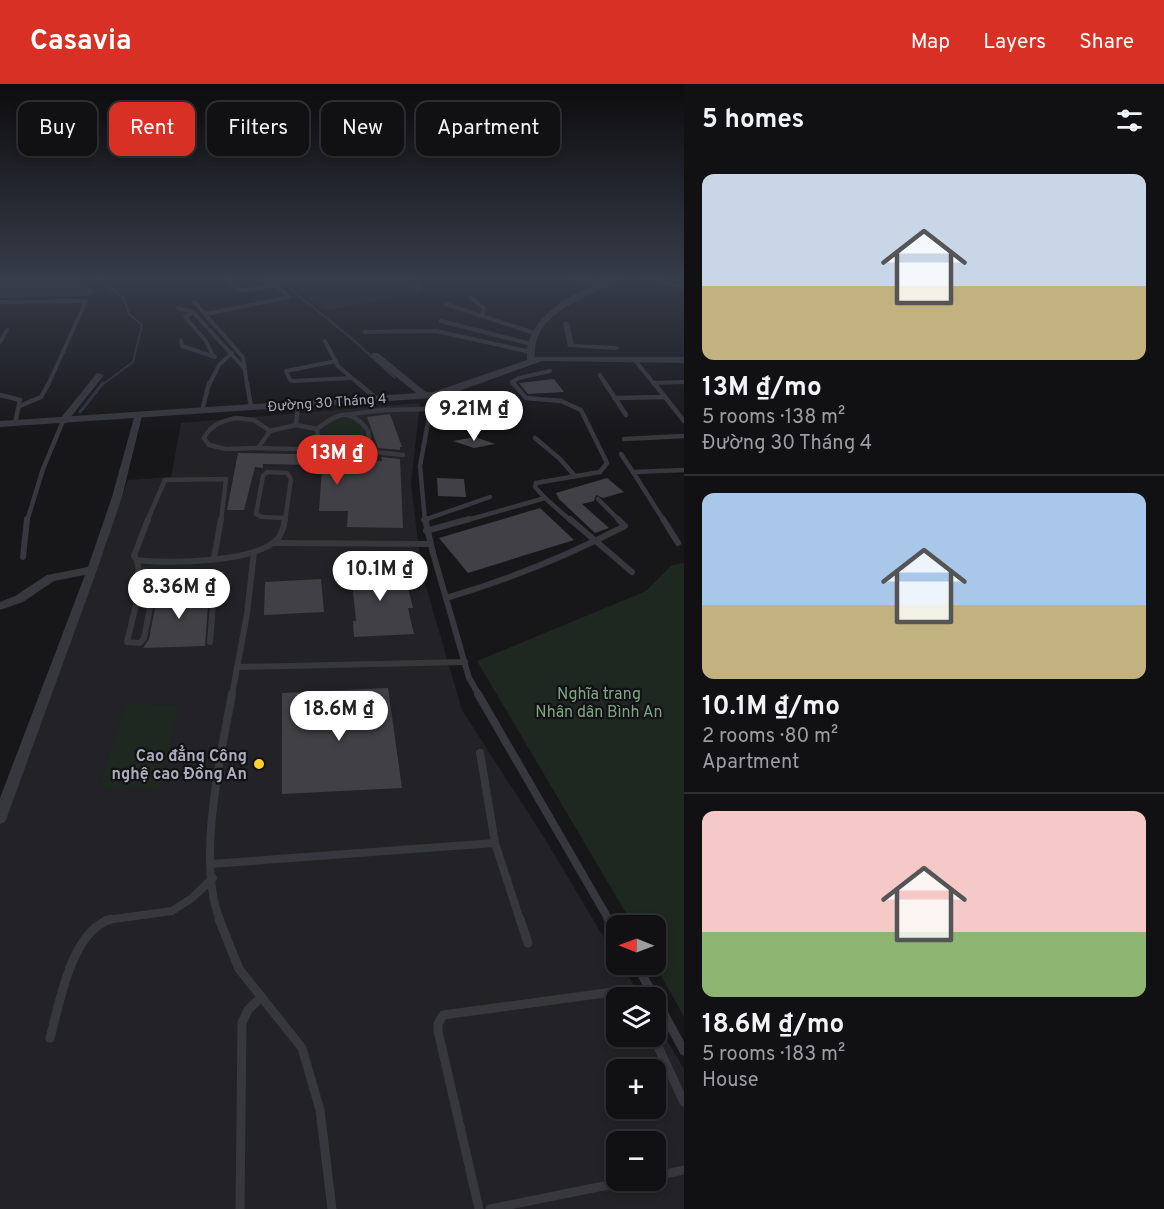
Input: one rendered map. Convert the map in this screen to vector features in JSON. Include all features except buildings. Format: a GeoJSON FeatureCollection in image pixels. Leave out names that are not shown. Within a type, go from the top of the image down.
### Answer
{"type":"FeatureCollection","features":[{"type":"Feature","properties":{"kind":"street"},"geometry":{"type":"LineString","coordinates":[[568,332],[571,345],[596,353],[616,348]]}},
{"type":"Feature","properties":{"kind":"street"},"geometry":{"type":"LineString","coordinates":[[531,352],[537,334]]}},
{"type":"Feature","properties":{"kind":"street","name":"Đường 30 Tháng 4"},"geometry":{"type":"LineString","coordinates":[[0,424],[429,395],[456,389],[531,352],[596,353],[634,359],[684,360]]}},
{"type":"Feature","properties":{"kind":"street"},"geometry":{"type":"LineString","coordinates":[[375,355],[429,395]]}},
{"type":"Feature","properties":{"kind":"street"},"geometry":{"type":"LineString","coordinates":[[63,421],[100,375]]}},
{"type":"Feature","properties":{"kind":"street"},"geometry":{"type":"LineString","coordinates":[[0,817],[92,570],[117,497],[138,416]]}},
{"type":"Feature","properties":{"kind":"street"},"geometry":{"type":"LineString","coordinates":[[0,606],[19,599],[51,578],[92,570]]}},
{"type":"Feature","properties":{"kind":"lane"},"geometry":{"type":"LineString","coordinates":[[20,406],[41,397],[45,392],[72,332]]}},
{"type":"Feature","properties":{"kind":"lane"},"geometry":{"type":"LineString","coordinates":[[198,332],[206,341],[213,356]]}},
{"type":"Feature","properties":{"kind":"lane"},"geometry":{"type":"LineString","coordinates":[[212,332],[245,369]]}},
{"type":"Feature","properties":{"kind":"lane"},"geometry":{"type":"LineString","coordinates":[[221,332],[243,357],[250,407]]}},
{"type":"Feature","properties":{"kind":"lane"},"geometry":{"type":"LineString","coordinates":[[365,332],[436,332],[531,352]]}},
{"type":"Feature","properties":{"kind":"lane"},"geometry":{"type":"LineString","coordinates":[[471,332],[531,352]]}},
{"type":"Feature","properties":{"kind":"lane"},"geometry":{"type":"LineString","coordinates":[[529,332],[537,334]]}},
{"type":"Feature","properties":{"kind":"lane"},"geometry":{"type":"LineString","coordinates":[[181,340],[182,346],[221,361]]}},
{"type":"Feature","properties":{"kind":"lane"},"geometry":{"type":"LineString","coordinates":[[325,341],[336,361],[377,399]]}},
{"type":"Feature","properties":{"kind":"lane"},"geometry":{"type":"LineString","coordinates":[[202,411],[212,374],[221,361],[232,353]]}},
{"type":"Feature","properties":{"kind":"lane"},"geometry":{"type":"LineString","coordinates":[[634,359],[684,421]]}},
{"type":"Feature","properties":{"kind":"lane"},"geometry":{"type":"LineString","coordinates":[[336,361],[286,370],[290,380],[293,381],[352,378]]}},
{"type":"Feature","properties":{"kind":"lane"},"geometry":{"type":"LineString","coordinates":[[550,371],[519,378],[512,382],[526,398],[561,401],[580,410],[607,463],[600,472],[536,483],[535,487],[632,572]]}},
{"type":"Feature","properties":{"kind":"lane"},"geometry":{"type":"LineString","coordinates":[[600,375],[626,415]]}},
{"type":"Feature","properties":{"kind":"lane"},"geometry":{"type":"LineString","coordinates":[[653,383],[684,382]]}},
{"type":"Feature","properties":{"kind":"lane"},"geometry":{"type":"LineString","coordinates":[[0,395],[17,398],[20,406],[15,423]]}},
{"type":"Feature","properties":{"kind":"lane"},"geometry":{"type":"LineString","coordinates":[[429,395],[432,409],[421,452],[420,476],[424,520],[469,678],[606,915]]}},
{"type":"Feature","properties":{"kind":"lane"},"geometry":{"type":"LineString","coordinates":[[614,398],[665,397]]}},
{"type":"Feature","properties":{"kind":"lane"},"geometry":{"type":"LineString","coordinates":[[296,424],[298,405]]}},
{"type":"Feature","properties":{"kind":"lane"},"geometry":{"type":"LineString","coordinates":[[317,429],[330,418],[345,415],[373,411],[432,409]]}},
{"type":"Feature","properties":{"kind":"lane"},"geometry":{"type":"LineString","coordinates":[[345,415],[359,417],[367,429],[369,440],[364,451]]}},
{"type":"Feature","properties":{"kind":"lane"},"geometry":{"type":"LineString","coordinates":[[270,431],[264,424],[243,419],[210,425],[204,438],[208,445],[216,450],[258,448],[364,451],[403,455]]}},
{"type":"Feature","properties":{"kind":"lane"},"geometry":{"type":"LineString","coordinates":[[23,557],[21,543],[31,506],[42,470],[63,421]]}},
{"type":"Feature","properties":{"kind":"lane"},"geometry":{"type":"LineString","coordinates":[[258,448],[270,431],[296,424],[317,429]]}},
{"type":"Feature","properties":{"kind":"lane"},"geometry":{"type":"LineString","coordinates":[[317,429],[319,451]]}},
{"type":"Feature","properties":{"kind":"lane"},"geometry":{"type":"LineString","coordinates":[[624,439],[684,436]]}},
{"type":"Feature","properties":{"kind":"lane"},"geometry":{"type":"LineString","coordinates":[[535,438],[561,459],[574,475]]}},
{"type":"Feature","properties":{"kind":"lane"},"geometry":{"type":"LineString","coordinates":[[621,454],[678,543]]}},
{"type":"Feature","properties":{"kind":"lane"},"geometry":{"type":"LineString","coordinates":[[633,472],[684,470]]}},
{"type":"Feature","properties":{"kind":"lane"},"geometry":{"type":"LineString","coordinates":[[274,543],[283,528],[285,518],[290,475],[267,472],[263,476],[256,514],[262,517],[285,518]]}},
{"type":"Feature","properties":{"kind":"lane"},"geometry":{"type":"LineString","coordinates":[[210,642],[216,579],[211,577],[158,579],[154,588],[144,638],[140,643],[127,642],[141,584],[137,560],[134,556],[162,482],[172,478],[222,477],[227,481],[214,558]]}},
{"type":"Feature","properties":{"kind":"lane"},"geometry":{"type":"LineString","coordinates":[[424,520],[490,497]]}},
{"type":"Feature","properties":{"kind":"lane"},"geometry":{"type":"LineString","coordinates":[[426,531],[545,498]]}},
{"type":"Feature","properties":{"kind":"lane"},"geometry":{"type":"LineString","coordinates":[[446,598],[486,587],[567,554],[625,526],[598,499]]}},
{"type":"Feature","properties":{"kind":"lane"},"geometry":{"type":"LineString","coordinates":[[137,560],[193,561],[254,552],[274,543],[429,544]]}},
{"type":"Feature","properties":{"kind":"lane"},"geometry":{"type":"LineString","coordinates":[[254,552],[247,614],[213,795],[211,864],[214,906],[239,969],[260,998],[303,1048],[320,1110],[332,1209]]}},
{"type":"Feature","properties":{"kind":"lane"},"geometry":{"type":"LineString","coordinates":[[237,667],[465,662]]}},
{"type":"Feature","properties":{"kind":"lane"},"geometry":{"type":"LineString","coordinates":[[480,753],[495,843],[528,943]]}},
{"type":"Feature","properties":{"kind":"lane"},"geometry":{"type":"LineString","coordinates":[[211,864],[495,843]]}},
{"type":"Feature","properties":{"kind":"lane"},"geometry":{"type":"LineString","coordinates":[[50,1038],[68,972],[90,930],[102,922],[168,913],[186,903],[213,878]]}},
{"type":"Feature","properties":{"kind":"lane"},"geometry":{"type":"LineString","coordinates":[[479,1209],[438,1031],[438,1024],[443,1015],[606,993]]}},
{"type":"Feature","properties":{"kind":"lane"},"geometry":{"type":"LineString","coordinates":[[240,1209],[243,1023],[248,1010],[260,998]]}},
{"type":"Feature","properties":{"kind":"lane"},"geometry":{"type":"LineString","coordinates":[[666,1018],[684,1052]]}},
{"type":"Feature","properties":{"kind":"lane"},"geometry":{"type":"LineString","coordinates":[[658,1047],[684,1102]]}},
{"type":"Feature","properties":{"kind":"lane"},"geometry":{"type":"LineString","coordinates":[[666,1174],[684,1170]]}},
{"type":"Feature","properties":{"kind":"lane"},"geometry":{"type":"LineString","coordinates":[[490,1209],[606,1185]]}},
{"type":"Feature","properties":{"kind":"shaded area","name":"Cao đẳng Công nghệ cao Đồng An"},"geometry":{"type":"Polygon","coordinates":[[[420,403],[411,484],[422,573],[462,710],[547,842],[606,941],[606,975],[627,975],[635,987],[606,987],[606,1047],[666,1047],[666,1039],[684,1069],[684,1209],[0,1209],[0,819],[128,480],[171,477],[181,423],[420,403]]]}},
{"type":"Feature","properties":{"kind":"green space"},"geometry":{"type":"Polygon","coordinates":[[[340,416],[354,418],[363,427],[364,435],[359,443],[349,447],[335,442],[327,434],[327,424],[340,416]]]}},
{"type":"Feature","properties":{"kind":"green space","name":"Nghĩa trang Nhân dân Bình An"},"geometry":{"type":"Polygon","coordinates":[[[684,563],[684,1017],[661,975],[666,975],[666,915],[627,915],[477,661],[646,591],[672,565],[684,563]]]}},
{"type":"Feature","properties":{"kind":"green space"},"geometry":{"type":"Polygon","coordinates":[[[125,704],[180,705],[160,789],[99,788],[125,704]]]}},
{"type":"Feature","properties":{"kind":"waterway"},"geometry":{"type":"LineString","coordinates":[[102,385],[133,362],[140,332]]}},
{"type":"Feature","properties":{"kind":"waterway"},"geometry":{"type":"LineString","coordinates":[[343,332],[395,378]]}},
{"type":"Feature","properties":{"kind":"waterway"},"geometry":{"type":"LineString","coordinates":[[80,412],[103,383]]}},
{"type":"Feature","properties":{"kind":"place","name":"Cao đẳng Công nghệ cao Đồng An"},"geometry":{"type":"Point","coordinates":[259,764]}}]}
